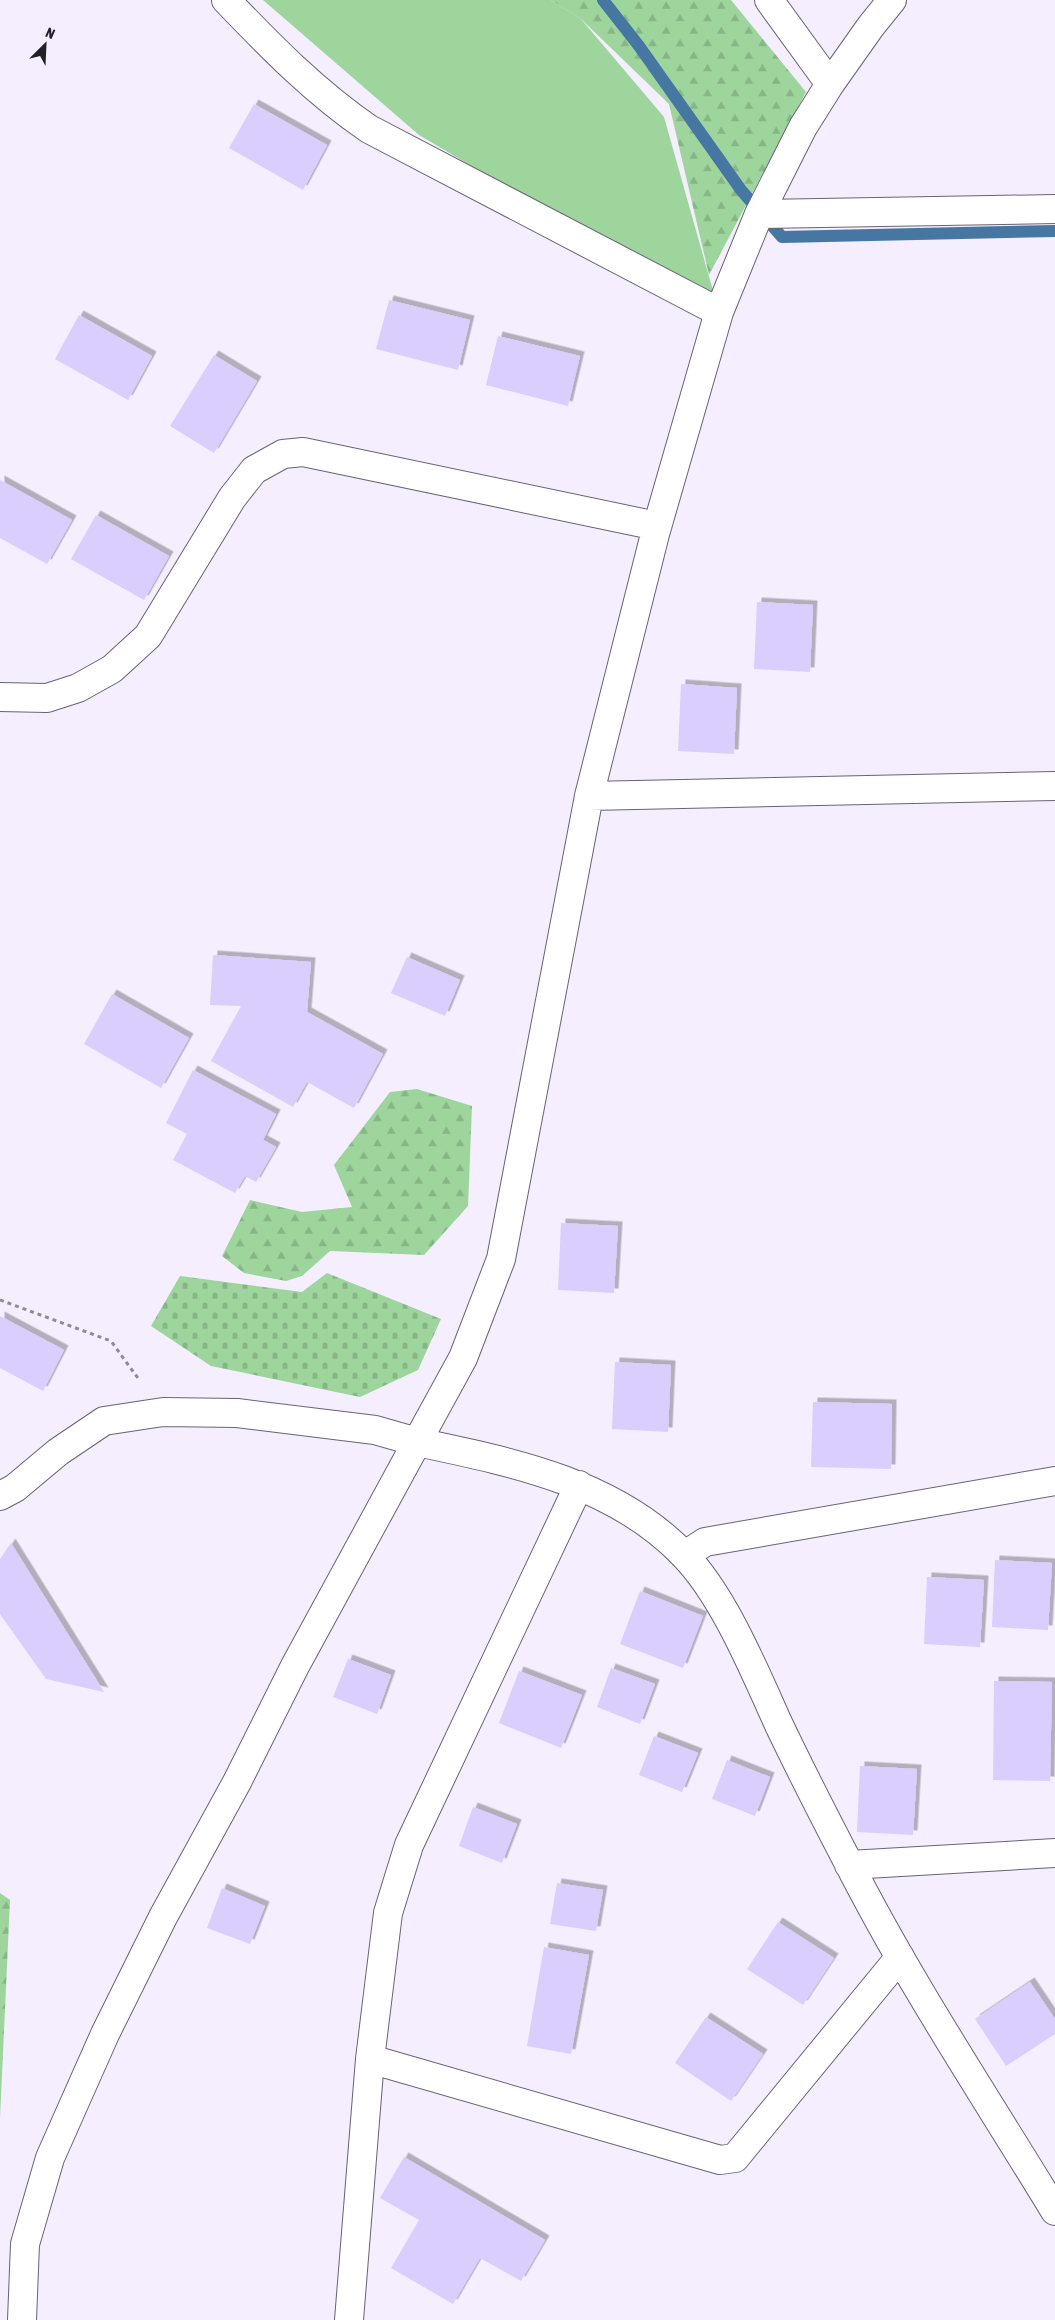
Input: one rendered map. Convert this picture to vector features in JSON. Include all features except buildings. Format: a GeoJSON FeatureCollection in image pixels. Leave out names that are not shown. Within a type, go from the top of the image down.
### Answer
{"type":"FeatureCollection","features":[{"type":"Feature","properties":{"kind":"street"},"geometry":{"type":"LineString","coordinates":[[226,0],[287,64],[329,100],[368,129],[719,312]]}},
{"type":"Feature","properties":{"kind":"street"},"geometry":{"type":"LineString","coordinates":[[768,0],[830,84]]}},
{"type":"Feature","properties":{"kind":"street"},"geometry":{"type":"LineString","coordinates":[[22,2320],[25,2244],[50,2158],[97,2052],[163,1917],[237,1782],[295,1666],[463,1358],[501,1258],[590,796],[658,526],[719,312],[759,214],[803,127],[830,84],[892,0]]}},
{"type":"Feature","properties":{"kind":"street"},"geometry":{"type":"LineString","coordinates":[[759,214],[796,215],[858,212],[1055,209]]}},
{"type":"Feature","properties":{"kind":"street"},"geometry":{"type":"LineString","coordinates":[[0,698],[47,698],[78,688],[112,669],[148,636],[232,498],[254,470],[283,454],[302,452],[658,526]]}},
{"type":"Feature","properties":{"kind":"street"},"geometry":{"type":"LineString","coordinates":[[590,796],[1055,786]]}},
{"type":"Feature","properties":{"kind":"street"},"geometry":{"type":"LineString","coordinates":[[0,1496],[15,1488],[58,1452],[104,1422],[163,1412],[237,1413],[375,1430],[417,1442],[497,1458],[579,1486],[619,1503],[685,1555],[727,1618],[849,1865],[900,1957],[1055,2211]]}},
{"type":"Feature","properties":{"kind":"street"},"geometry":{"type":"LineString","coordinates":[[685,1555],[705,1542],[1055,1481]]}},
{"type":"Feature","properties":{"kind":"street"},"geometry":{"type":"LineString","coordinates":[[349,2320],[370,2059],[388,1913],[408,1845],[579,1486]]}},
{"type":"Feature","properties":{"kind":"street"},"geometry":{"type":"LineString","coordinates":[[849,1865],[1055,1853]]}},
{"type":"Feature","properties":{"kind":"street"},"geometry":{"type":"LineString","coordinates":[[370,2059],[720,2160],[735,2158],[900,1957]]}},
{"type":"Feature","properties":{"kind":"path"},"geometry":{"type":"LineString","coordinates":[[0,1300],[111,1341],[163,1412]]}},
{"type":"Feature","properties":{"kind":"green space"},"geometry":{"type":"Polygon","coordinates":[[[263,0],[551,0],[581,19],[664,117],[719,312],[419,135],[263,0]]]}},
{"type":"Feature","properties":{"kind":"green space"},"geometry":{"type":"Polygon","coordinates":[[[551,0],[731,0],[806,92],[709,275],[669,104],[581,19],[551,0]]]}},
{"type":"Feature","properties":{"kind":"green space"},"geometry":{"type":"Polygon","coordinates":[[[417,1089],[472,1106],[468,1206],[424,1255],[330,1251],[302,1276],[286,1281],[244,1273],[222,1256],[250,1200],[302,1212],[352,1207],[334,1165],[390,1092],[417,1089]]]}},
{"type":"Feature","properties":{"kind":"green space"},"geometry":{"type":"Polygon","coordinates":[[[327,1273],[441,1319],[418,1370],[360,1397],[211,1366],[151,1326],[180,1276],[302,1292],[327,1273]]]}},
{"type":"Feature","properties":{"kind":"green space"},"geometry":{"type":"Polygon","coordinates":[[[0,1893],[10,1900],[0,2118],[0,1893]]]}},
{"type":"Feature","properties":{"kind":"waterway"},"geometry":{"type":"LineString","coordinates":[[603,0],[639,46],[741,190],[782,237],[1055,231]]}}]}
